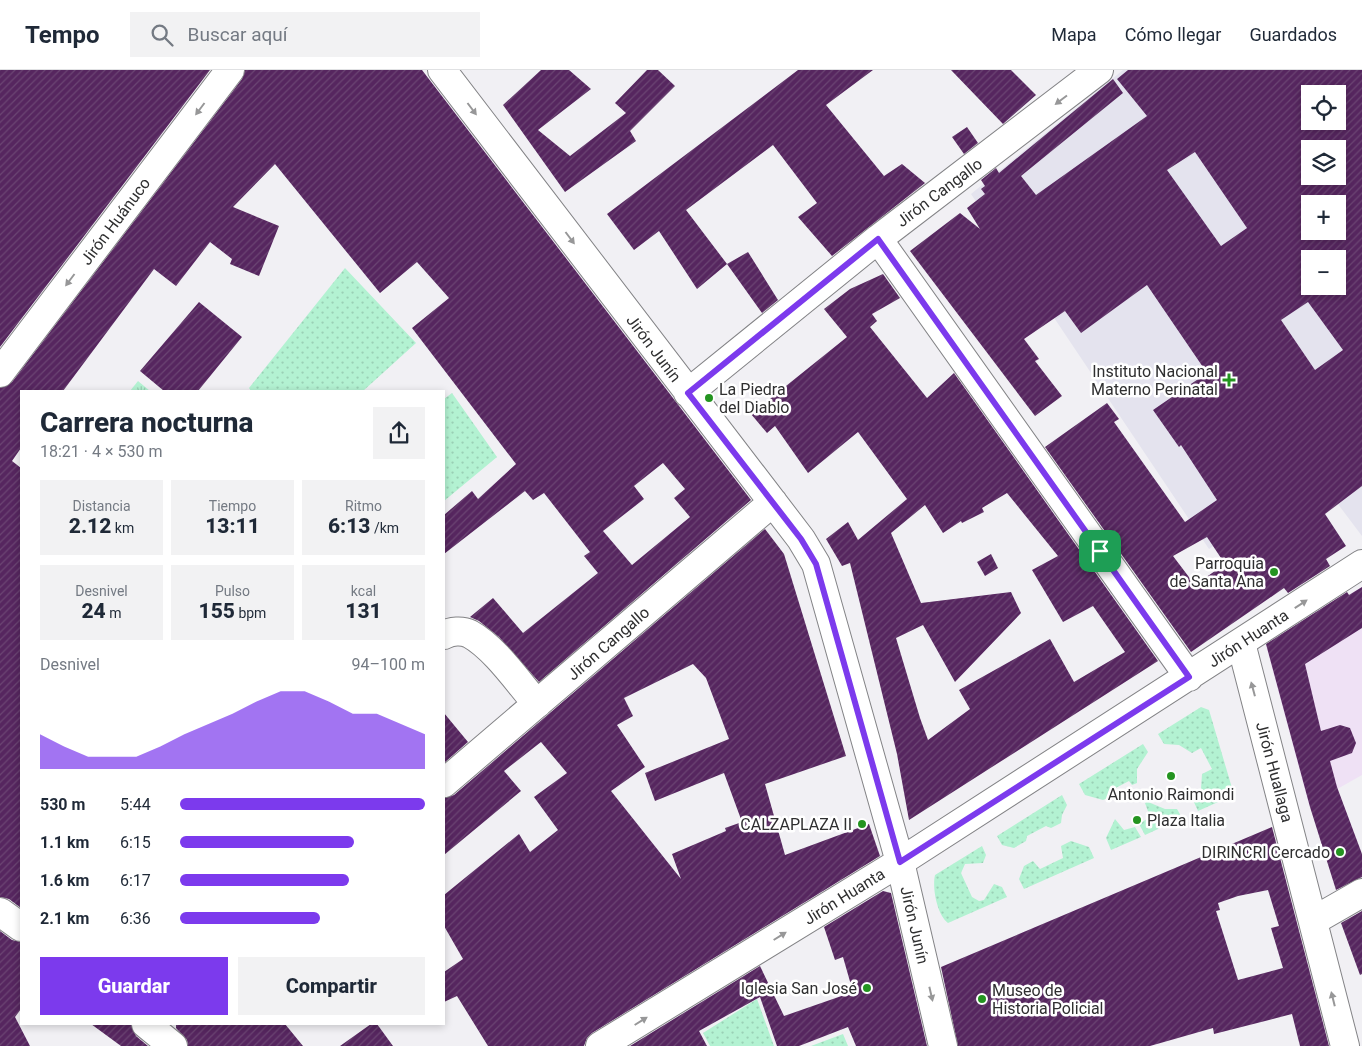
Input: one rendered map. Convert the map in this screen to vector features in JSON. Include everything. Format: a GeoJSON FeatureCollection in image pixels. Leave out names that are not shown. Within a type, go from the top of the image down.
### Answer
{"type":"FeatureCollection","features":[{"type":"Feature","properties":{"kind":"street","name":"Jirón Huánuco"},"geometry":{"type":"LineString","coordinates":[[0,372],[230,70]]}},
{"type":"Feature","properties":{"kind":"street","name":"Jirón Junín"},"geometry":{"type":"LineString","coordinates":[[442,70],[773,502],[801,539],[816,564],[900,862],[943,1046]]}},
{"type":"Feature","properties":{"kind":"street","name":"Jirón Cangallo"},"geometry":{"type":"LineString","coordinates":[[688,393],[1087,73]]}},
{"type":"Feature","properties":{"kind":"street"},"geometry":{"type":"LineString","coordinates":[[878,239],[1189,677]]}},
{"type":"Feature","properties":{"kind":"street","name":"Jirón Cangallo"},"geometry":{"type":"LineString","coordinates":[[445,783],[773,502]]}},
{"type":"Feature","properties":{"kind":"street","name":"Jirón Huanta"},"geometry":{"type":"LineString","coordinates":[[600,1046],[900,862],[1362,564]]}},
{"type":"Feature","properties":{"kind":"street"},"geometry":{"type":"LineString","coordinates":[[445,634],[452,631],[468,633],[486,646],[537,704]]}},
{"type":"Feature","properties":{"kind":"street","name":"Jirón Huallaga"},"geometry":{"type":"LineString","coordinates":[[1242,643],[1345,1046]]}},
{"type":"Feature","properties":{"kind":"street"},"geometry":{"type":"LineString","coordinates":[[1313,921],[1362,894]]}},
{"type":"Feature","properties":{"kind":"street"},"geometry":{"type":"LineString","coordinates":[[0,912],[20,926]]}},
{"type":"Feature","properties":{"kind":"shaded area","name":"Instituto Nacional Materno Perinatal"},"geometry":{"type":"Polygon","coordinates":[[[1123,70],[1362,70],[1362,536],[1316,475],[1209,549],[971,194],[1123,70]]]}},
{"type":"Feature","properties":{"kind":"shaded area"},"geometry":{"type":"Polygon","coordinates":[[[1362,587],[1362,775],[1309,805],[1266,646],[1269,641],[1362,587]]]}},
{"type":"Feature","properties":{"kind":"green space"},"geometry":{"type":"Polygon","coordinates":[[[345,268],[416,343],[364,390],[250,390],[249,388],[345,268]]]}},
{"type":"Feature","properties":{"kind":"green space"},"geometry":{"type":"Polygon","coordinates":[[[138,381],[149,390],[131,390],[138,381]]]}},
{"type":"Feature","properties":{"kind":"green space"},"geometry":{"type":"Polygon","coordinates":[[[452,393],[497,457],[445,500],[445,398],[452,393]]]}},
{"type":"Feature","properties":{"kind":"green space"},"geometry":{"type":"Polygon","coordinates":[[[1201,707],[1209,710],[1232,788],[1227,798],[1198,811],[1193,800],[1201,789],[1202,774],[1212,769],[1201,748],[1192,753],[1179,745],[1164,744],[1158,734],[1201,707]]]}},
{"type":"Feature","properties":{"kind":"green space"},"geometry":{"type":"Polygon","coordinates":[[[1143,744],[1148,752],[1137,769],[1137,783],[1132,785],[1129,781],[1108,792],[1108,798],[1103,800],[1085,795],[1079,784],[1143,744]]]}},
{"type":"Feature","properties":{"kind":"green space"},"geometry":{"type":"Polygon","coordinates":[[[1062,795],[1067,805],[1062,815],[1061,823],[1051,828],[1046,826],[1027,836],[1026,841],[1014,848],[1002,845],[997,836],[1062,795]]]}},
{"type":"Feature","properties":{"kind":"green space"},"geometry":{"type":"Polygon","coordinates":[[[1148,802],[1165,809],[1177,809],[1182,818],[1145,835],[1139,824],[1150,817],[1145,803],[1148,802]]]}},
{"type":"Feature","properties":{"kind":"green space"},"geometry":{"type":"Polygon","coordinates":[[[1115,819],[1124,830],[1135,827],[1141,837],[1111,850],[1106,838],[1115,819]]]}},
{"type":"Feature","properties":{"kind":"green space"},"geometry":{"type":"Polygon","coordinates":[[[1071,841],[1089,847],[1094,858],[1024,889],[1019,879],[1024,866],[1033,861],[1040,869],[1063,858],[1061,846],[1071,841]]]}},
{"type":"Feature","properties":{"kind":"green space"},"geometry":{"type":"Polygon","coordinates":[[[982,846],[986,855],[983,863],[965,864],[961,873],[972,897],[979,901],[984,900],[994,884],[1002,887],[1007,897],[948,923],[941,914],[936,901],[935,875],[982,846]]]}},
{"type":"Feature","properties":{"kind":"green space"},"geometry":{"type":"Polygon","coordinates":[[[757,999],[774,1046],[710,1046],[703,1033],[757,999]]]}},
{"type":"Feature","properties":{"kind":"green space"},"geometry":{"type":"Polygon","coordinates":[[[843,1034],[848,1046],[811,1046],[843,1034]]]}},
{"type":"Feature","properties":{"kind":"building"},"geometry":{"type":"Polygon","coordinates":[[[0,70],[210,70],[0,347],[0,70]]]}},
{"type":"Feature","properties":{"kind":"building"},"geometry":{"type":"Polygon","coordinates":[[[245,70],[422,70],[751,500],[539,682],[499,637],[479,621],[470,617],[493,598],[523,633],[598,573],[584,556],[590,552],[544,493],[533,500],[525,491],[445,553],[445,514],[472,491],[478,499],[516,464],[412,328],[449,298],[417,262],[380,293],[275,164],[233,207],[279,226],[259,276],[230,264],[232,259],[210,242],[176,286],[154,269],[64,390],[20,390],[20,449],[12,461],[20,467],[20,907],[9,899],[0,897],[0,388],[12,382],[242,79],[245,70]],[[663,463],[634,486],[644,499],[603,531],[632,565],[690,517],[674,498],[685,489],[663,463]]]}},
{"type":"Feature","properties":{"kind":"building"},"geometry":{"type":"Polygon","coordinates":[[[541,70],[569,70],[591,89],[538,130],[570,156],[626,113],[615,103],[647,70],[658,70],[675,86],[630,131],[636,141],[565,192],[503,105],[541,70]]]}},
{"type":"Feature","properties":{"kind":"building"},"geometry":{"type":"Polygon","coordinates":[[[798,70],[873,70],[826,105],[884,176],[902,164],[925,183],[832,256],[798,217],[817,203],[773,145],[686,210],[727,264],[697,289],[659,231],[634,250],[607,214],[798,70]]]}},
{"type":"Feature","properties":{"kind":"building"},"geometry":{"type":"Polygon","coordinates":[[[951,70],[1011,70],[1036,95],[1003,124],[951,70]]]}},
{"type":"Feature","properties":{"kind":"building","name":"Instituto Nacional Materno Perinatal"},"geometry":{"type":"Polygon","coordinates":[[[1128,70],[1362,70],[1362,486],[1325,514],[1346,546],[1326,559],[1330,566],[1288,593],[1284,588],[1191,652],[1045,447],[1107,403],[1119,419],[1114,422],[1185,522],[1217,500],[1181,445],[1179,447],[1153,410],[1207,373],[1147,285],[1081,333],[1065,311],[1024,339],[1039,359],[1035,361],[1062,396],[1035,416],[910,251],[960,213],[980,229],[967,208],[985,194],[981,189],[985,186],[981,180],[996,168],[999,173],[1113,79],[1123,93],[1021,176],[1036,195],[1147,116],[1117,79],[1128,70]],[[1195,152],[1167,170],[1221,246],[1247,228],[1195,152]],[[1308,302],[1281,320],[1315,370],[1343,350],[1308,302]],[[1207,537],[1173,556],[1195,585],[1225,564],[1207,537]]]}},
{"type":"Feature","properties":{"kind":"building"},"geometry":{"type":"Polygon","coordinates":[[[967,127],[978,143],[964,154],[952,137],[967,127]]]}},
{"type":"Feature","properties":{"kind":"building"},"geometry":{"type":"Polygon","coordinates":[[[748,252],[778,300],[762,313],[727,264],[748,252]]]}},
{"type":"Feature","properties":{"kind":"building"},"geometry":{"type":"Polygon","coordinates":[[[883,274],[900,298],[872,314],[877,321],[870,327],[927,398],[954,373],[1158,661],[909,820],[897,754],[850,563],[842,566],[826,539],[848,522],[858,540],[907,499],[858,432],[808,473],[775,426],[767,433],[751,414],[847,337],[824,309],[850,289],[883,274]],[[1007,493],[982,508],[984,512],[962,523],[961,521],[943,533],[925,505],[891,533],[921,603],[1011,592],[1021,613],[955,682],[923,625],[896,638],[928,740],[970,709],[959,690],[1050,639],[1074,682],[1125,652],[1093,606],[1063,622],[1032,570],[1058,556],[1007,493]]]}},
{"type":"Feature","properties":{"kind":"building"},"geometry":{"type":"Polygon","coordinates":[[[199,302],[242,337],[199,390],[163,390],[140,371],[199,302]]]}},
{"type":"Feature","properties":{"kind":"building"},"geometry":{"type":"Polygon","coordinates":[[[765,529],[784,554],[846,756],[765,784],[785,855],[869,824],[880,856],[592,1033],[587,1038],[584,1046],[488,1046],[457,996],[445,1002],[445,971],[463,959],[445,928],[445,894],[519,834],[530,852],[558,830],[534,797],[567,773],[541,742],[504,771],[521,791],[445,854],[445,798],[454,795],[765,529]],[[693,664],[624,698],[633,716],[617,725],[645,767],[611,791],[681,879],[672,854],[726,831],[725,828],[742,822],[724,773],[655,801],[645,773],[729,739],[706,678],[693,664]]]}},
{"type":"Feature","properties":{"kind":"building"},"geometry":{"type":"Polygon","coordinates":[[[991,554],[998,568],[985,576],[977,562],[991,554]]]}},
{"type":"Feature","properties":{"kind":"building"},"geometry":{"type":"Polygon","coordinates":[[[1362,587],[1362,628],[1305,664],[1321,731],[1340,725],[1350,728],[1356,743],[1352,753],[1330,761],[1337,787],[1362,854],[1362,877],[1336,890],[1310,807],[1266,644],[1347,592],[1349,595],[1362,587]]]}},
{"type":"Feature","properties":{"kind":"building"},"geometry":{"type":"Polygon","coordinates":[[[445,714],[468,742],[445,762],[445,714]]]}},
{"type":"Feature","properties":{"kind":"building"},"geometry":{"type":"Polygon","coordinates":[[[1272,827],[1329,1046],[1300,1046],[1292,1014],[1214,1034],[1213,1028],[1150,1046],[958,1046],[941,967],[1272,827]],[[1268,890],[1238,896],[1218,903],[1220,910],[1216,911],[1238,980],[1283,968],[1271,928],[1279,926],[1268,890]]]}},
{"type":"Feature","properties":{"kind":"building"},"geometry":{"type":"Polygon","coordinates":[[[883,891],[891,893],[927,1046],[856,1046],[848,1027],[799,1046],[777,1046],[760,997],[699,1031],[707,1046],[630,1046],[760,966],[784,1016],[853,992],[843,957],[835,960],[824,927],[883,891]]]}},
{"type":"Feature","properties":{"kind":"building"},"geometry":{"type":"Polygon","coordinates":[[[1362,911],[1362,974],[1360,975],[1341,923],[1362,911]]]}},
{"type":"Feature","properties":{"kind":"building"},"geometry":{"type":"Polygon","coordinates":[[[0,931],[12,940],[20,942],[20,1010],[15,1017],[30,1046],[0,1046],[0,931]]]}},
{"type":"Feature","properties":{"kind":"building"},"geometry":{"type":"Polygon","coordinates":[[[92,1025],[131,1025],[136,1036],[148,1046],[121,1046],[92,1025]]]}},
{"type":"Feature","properties":{"kind":"building"},"geometry":{"type":"Polygon","coordinates":[[[176,1025],[286,1025],[303,1046],[188,1046],[187,1040],[176,1028],[176,1025]]]}},
{"type":"Feature","properties":{"kind":"building"},"geometry":{"type":"Polygon","coordinates":[[[370,1025],[378,1025],[393,1046],[340,1046],[370,1025]]]}},
{"type":"Feature","properties":{"kind":"place","name":"Instituto Nacional Materno Perinatal"},"geometry":{"type":"Point","coordinates":[1229,380]}},
{"type":"Feature","properties":{"kind":"place","name":"La Piedra del Diablo"},"geometry":{"type":"Point","coordinates":[709,398]}},
{"type":"Feature","properties":{"kind":"place","name":"Parroquia de Santa Ana"},"geometry":{"type":"Point","coordinates":[1274,572]}},
{"type":"Feature","properties":{"kind":"place","name":"Antonio Raimondi"},"geometry":{"type":"Point","coordinates":[1171,776]}},
{"type":"Feature","properties":{"kind":"place","name":"Plaza Italia"},"geometry":{"type":"Point","coordinates":[1137,820]}},
{"type":"Feature","properties":{"kind":"place","name":"CALZAPLAZA II"},"geometry":{"type":"Point","coordinates":[862,824]}},
{"type":"Feature","properties":{"kind":"place","name":"DIRINCRI Cercado"},"geometry":{"type":"Point","coordinates":[1340,852]}},
{"type":"Feature","properties":{"kind":"place","name":"Iglesia San José"},"geometry":{"type":"Point","coordinates":[867,988]}},
{"type":"Feature","properties":{"kind":"place","name":"Museo de Historia Policial"},"geometry":{"type":"Point","coordinates":[982,999]}},
{"type":"Feature","properties":{"kind":"route"},"geometry":{"type":"LineString","coordinates":[[878,239],[1100,551],[1189,677],[900,862],[816,564],[801,539],[688,393],[878,239]]}}]}
